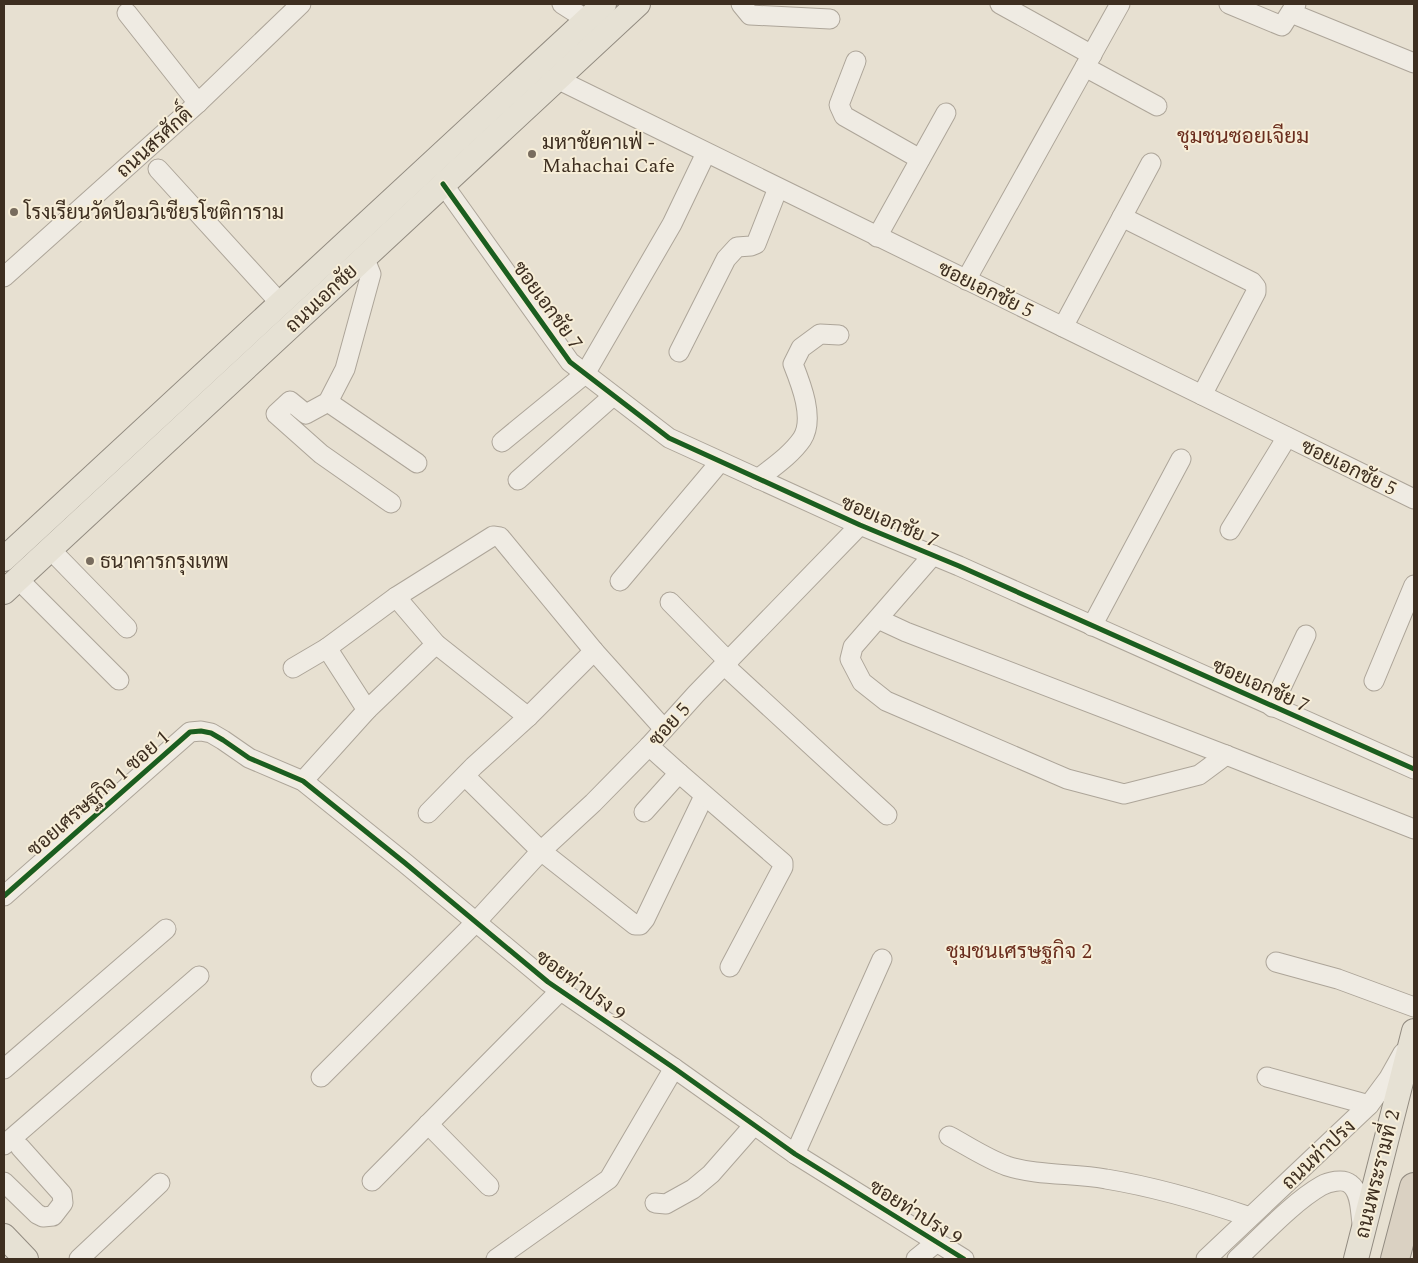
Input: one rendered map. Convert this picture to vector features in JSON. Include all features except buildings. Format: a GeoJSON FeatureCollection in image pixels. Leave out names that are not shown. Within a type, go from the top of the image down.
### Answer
{"type":"FeatureCollection","features":[{"type":"Feature","properties":{"kind":"highway","name":"ถนนพระรามที่ 2"},"geometry":{"type":"LineString","coordinates":[[1395,1259],[1414,1187]]}},
{"type":"Feature","properties":{"kind":"main road","name":"ถนนเอกชัย"},"geometry":{"type":"LineString","coordinates":[[4,558],[604,4]]}},
{"type":"Feature","properties":{"kind":"main road","name":"ถนนเอกชัย"},"geometry":{"type":"LineString","coordinates":[[11,586],[638,4]]}},
{"type":"Feature","properties":{"kind":"main road","name":"ถนนพระรามที่ 2"},"geometry":{"type":"LineString","coordinates":[[1356,1259],[1414,1033]]}},
{"type":"Feature","properties":{"kind":"main road"},"geometry":{"type":"LineString","coordinates":[[4,1236],[26,1259]]}},
{"type":"Feature","properties":{"kind":"street","name":"ถนนสรศักดิ์"},"geometry":{"type":"LineString","coordinates":[[4,277],[198,103],[301,4]]}},
{"type":"Feature","properties":{"kind":"street"},"geometry":{"type":"LineString","coordinates":[[562,4],[587,20]]}},
{"type":"Feature","properties":{"kind":"street"},"geometry":{"type":"LineString","coordinates":[[741,4],[750,15],[830,19]]}},
{"type":"Feature","properties":{"kind":"street"},"geometry":{"type":"LineString","coordinates":[[1000,4],[1157,106]]}},
{"type":"Feature","properties":{"kind":"street"},"geometry":{"type":"LineString","coordinates":[[966,280],[1120,4]]}},
{"type":"Feature","properties":{"kind":"street"},"geometry":{"type":"LineString","coordinates":[[1229,4],[1282,26],[1293,8],[1414,63]]}},
{"type":"Feature","properties":{"kind":"street"},"geometry":{"type":"LineString","coordinates":[[127,13],[198,103]]}},
{"type":"Feature","properties":{"kind":"street"},"geometry":{"type":"LineString","coordinates":[[856,61],[839,105],[844,116],[920,159]]}},
{"type":"Feature","properties":{"kind":"street","name":"ซอยเอกชัย 5"},"geometry":{"type":"LineString","coordinates":[[557,79],[1414,499]]}},
{"type":"Feature","properties":{"kind":"street"},"geometry":{"type":"LineString","coordinates":[[878,237],[946,113]]}},
{"type":"Feature","properties":{"kind":"street"},"geometry":{"type":"LineString","coordinates":[[502,442],[585,374],[672,224],[706,153]]}},
{"type":"Feature","properties":{"kind":"street"},"geometry":{"type":"LineString","coordinates":[[1063,327],[1151,163]]}},
{"type":"Feature","properties":{"kind":"street"},"geometry":{"type":"LineString","coordinates":[[158,169],[280,303]]}},
{"type":"Feature","properties":{"kind":"street","name":"ซอยเอกชัย 7"},"geometry":{"type":"LineString","coordinates":[[443,184],[570,362],[669,438],[860,525],[933,555],[1414,770]]}},
{"type":"Feature","properties":{"kind":"street"},"geometry":{"type":"LineString","coordinates":[[679,352],[726,259],[737,247],[756,244],[778,188]]}},
{"type":"Feature","properties":{"kind":"street"},"geometry":{"type":"LineString","coordinates":[[1122,216],[1252,282],[1256,287],[1256,292],[1202,395]]}},
{"type":"Feature","properties":{"kind":"street"},"geometry":{"type":"LineString","coordinates":[[364,257],[371,274],[345,369],[328,402],[306,414],[290,401],[276,414],[321,454],[391,503]]}},
{"type":"Feature","properties":{"kind":"street"},"geometry":{"type":"LineString","coordinates":[[758,479],[784,458],[803,438],[808,417],[801,384],[793,364],[801,348],[820,334],[839,336]]}},
{"type":"Feature","properties":{"kind":"street"},"geometry":{"type":"LineString","coordinates":[[518,480],[613,396]]}},
{"type":"Feature","properties":{"kind":"street"},"geometry":{"type":"LineString","coordinates":[[328,402],[417,463]]}},
{"type":"Feature","properties":{"kind":"street"},"geometry":{"type":"LineString","coordinates":[[1230,530],[1287,437]]}},
{"type":"Feature","properties":{"kind":"street"},"geometry":{"type":"LineString","coordinates":[[1092,626],[1181,459]]}},
{"type":"Feature","properties":{"kind":"street"},"geometry":{"type":"LineString","coordinates":[[620,581],[720,462]]}},
{"type":"Feature","properties":{"kind":"street","name":"ซอย 5"},"geometry":{"type":"LineString","coordinates":[[321,1077],[476,922],[541,852],[649,746],[860,525]]}},
{"type":"Feature","properties":{"kind":"street"},"geometry":{"type":"LineString","coordinates":[[293,668],[327,648],[396,597],[493,536],[496,536],[500,537],[594,651],[664,729]]}},
{"type":"Feature","properties":{"kind":"street"},"geometry":{"type":"LineString","coordinates":[[50,549],[127,628]]}},
{"type":"Feature","properties":{"kind":"street"},"geometry":{"type":"LineString","coordinates":[[933,555],[853,647],[850,659],[862,682],[886,701],[1068,779],[1124,794],[1199,775],[1226,755]]}},
{"type":"Feature","properties":{"kind":"street"},"geometry":{"type":"LineString","coordinates":[[1374,681],[1414,585]]}},
{"type":"Feature","properties":{"kind":"street"},"geometry":{"type":"LineString","coordinates":[[11,586],[119,680]]}},
{"type":"Feature","properties":{"kind":"street"},"geometry":{"type":"LineString","coordinates":[[396,597],[436,644],[528,717]]}},
{"type":"Feature","properties":{"kind":"street"},"geometry":{"type":"LineString","coordinates":[[670,602],[727,664],[887,815]]}},
{"type":"Feature","properties":{"kind":"street"},"geometry":{"type":"LineString","coordinates":[[878,618],[906,632],[1414,829]]}},
{"type":"Feature","properties":{"kind":"street"},"geometry":{"type":"LineString","coordinates":[[1272,707],[1306,635]]}},
{"type":"Feature","properties":{"kind":"street"},"geometry":{"type":"LineString","coordinates":[[303,781],[367,710],[436,644]]}},
{"type":"Feature","properties":{"kind":"street"},"geometry":{"type":"LineString","coordinates":[[327,648],[367,710]]}},
{"type":"Feature","properties":{"kind":"street"},"geometry":{"type":"LineString","coordinates":[[428,813],[594,651]]}},
{"type":"Feature","properties":{"kind":"street","name":"ซอยท่าปรง 9"},"geometry":{"type":"LineString","coordinates":[[190,732],[201,731],[211,733],[249,758],[303,781],[560,991],[674,1068],[794,1154],[964,1259]]}},
{"type":"Feature","properties":{"kind":"street","name":"ซอยเศรษฐกิจ 1 ซอย 1"},"geometry":{"type":"LineString","coordinates":[[4,896],[190,732]]}},
{"type":"Feature","properties":{"kind":"street"},"geometry":{"type":"LineString","coordinates":[[649,746],[783,863],[783,867],[730,967]]}},
{"type":"Feature","properties":{"kind":"street"},"geometry":{"type":"LineString","coordinates":[[644,812],[679,773]]}},
{"type":"Feature","properties":{"kind":"street"},"geometry":{"type":"LineString","coordinates":[[464,776],[541,852],[634,925],[640,925],[645,919],[704,796]]}},
{"type":"Feature","properties":{"kind":"street"},"geometry":{"type":"LineString","coordinates":[[4,1069],[166,929]]}},
{"type":"Feature","properties":{"kind":"street"},"geometry":{"type":"LineString","coordinates":[[794,1154],[882,959]]}},
{"type":"Feature","properties":{"kind":"street"},"geometry":{"type":"LineString","coordinates":[[1276,962],[1338,979],[1414,1007]]}},
{"type":"Feature","properties":{"kind":"street"},"geometry":{"type":"LineString","coordinates":[[4,1182],[37,1214],[43,1217],[53,1216],[63,1203],[62,1194],[12,1146],[199,976]]}},
{"type":"Feature","properties":{"kind":"street"},"geometry":{"type":"LineString","coordinates":[[372,1181],[560,991]]}},
{"type":"Feature","properties":{"kind":"street","name":"ถนนท่าปรง"},"geometry":{"type":"LineString","coordinates":[[1206,1259],[1369,1106],[1389,1078],[1414,1033]]}},
{"type":"Feature","properties":{"kind":"street"},"geometry":{"type":"LineString","coordinates":[[496,1259],[609,1179],[674,1068]]}},
{"type":"Feature","properties":{"kind":"street"},"geometry":{"type":"LineString","coordinates":[[1267,1078],[1369,1106]]}},
{"type":"Feature","properties":{"kind":"street"},"geometry":{"type":"LineString","coordinates":[[428,1124],[488,1186]]}},
{"type":"Feature","properties":{"kind":"street"},"geometry":{"type":"LineString","coordinates":[[655,1202],[666,1204],[693,1189],[711,1174],[754,1125]]}},
{"type":"Feature","properties":{"kind":"street"},"geometry":{"type":"LineString","coordinates":[[949,1136],[1007,1166],[1105,1179],[1159,1190],[1200,1201],[1250,1218]]}},
{"type":"Feature","properties":{"kind":"street","name":"ถนนท่าปรง"},"geometry":{"type":"LineString","coordinates":[[1237,1259],[1306,1197],[1322,1185],[1334,1182],[1344,1181],[1355,1189],[1359,1199],[1363,1230]]}},
{"type":"Feature","properties":{"kind":"street"},"geometry":{"type":"LineString","coordinates":[[79,1259],[160,1182]]}},
{"type":"Feature","properties":{"kind":"street"},"geometry":{"type":"LineString","coordinates":[[916,1259],[937,1242]]}},
{"type":"Feature","properties":{"kind":"cycle path"},"geometry":{"type":"LineString","coordinates":[[443,184],[570,362],[669,438],[860,525],[959,566],[1414,769]]}},
{"type":"Feature","properties":{"kind":"cycle path"},"geometry":{"type":"LineString","coordinates":[[4,896],[190,732],[201,731],[211,733],[249,758],[303,781],[548,982],[795,1154],[964,1259]]}},
{"type":"Feature","properties":{"kind":"place","name":"มหาชัยคาเฟ่ - Mahachai Cafe"},"geometry":{"type":"Point","coordinates":[532,154]}},
{"type":"Feature","properties":{"kind":"place","name":"โรงเรียนวัดป้อมวิเชียรโชติการาม"},"geometry":{"type":"Point","coordinates":[14,212]}},
{"type":"Feature","properties":{"kind":"place","name":"ธนาคารกรุงเทพ"},"geometry":{"type":"Point","coordinates":[90,561]}},
{"type":"Feature","properties":{"kind":"district","name":"ชุมชนซอยเจียม"},"geometry":{"type":"Point","coordinates":[1243,136]}},
{"type":"Feature","properties":{"kind":"district","name":"ชุมชนเศรษฐกิจ 2"},"geometry":{"type":"Point","coordinates":[1019,951]}}]}
